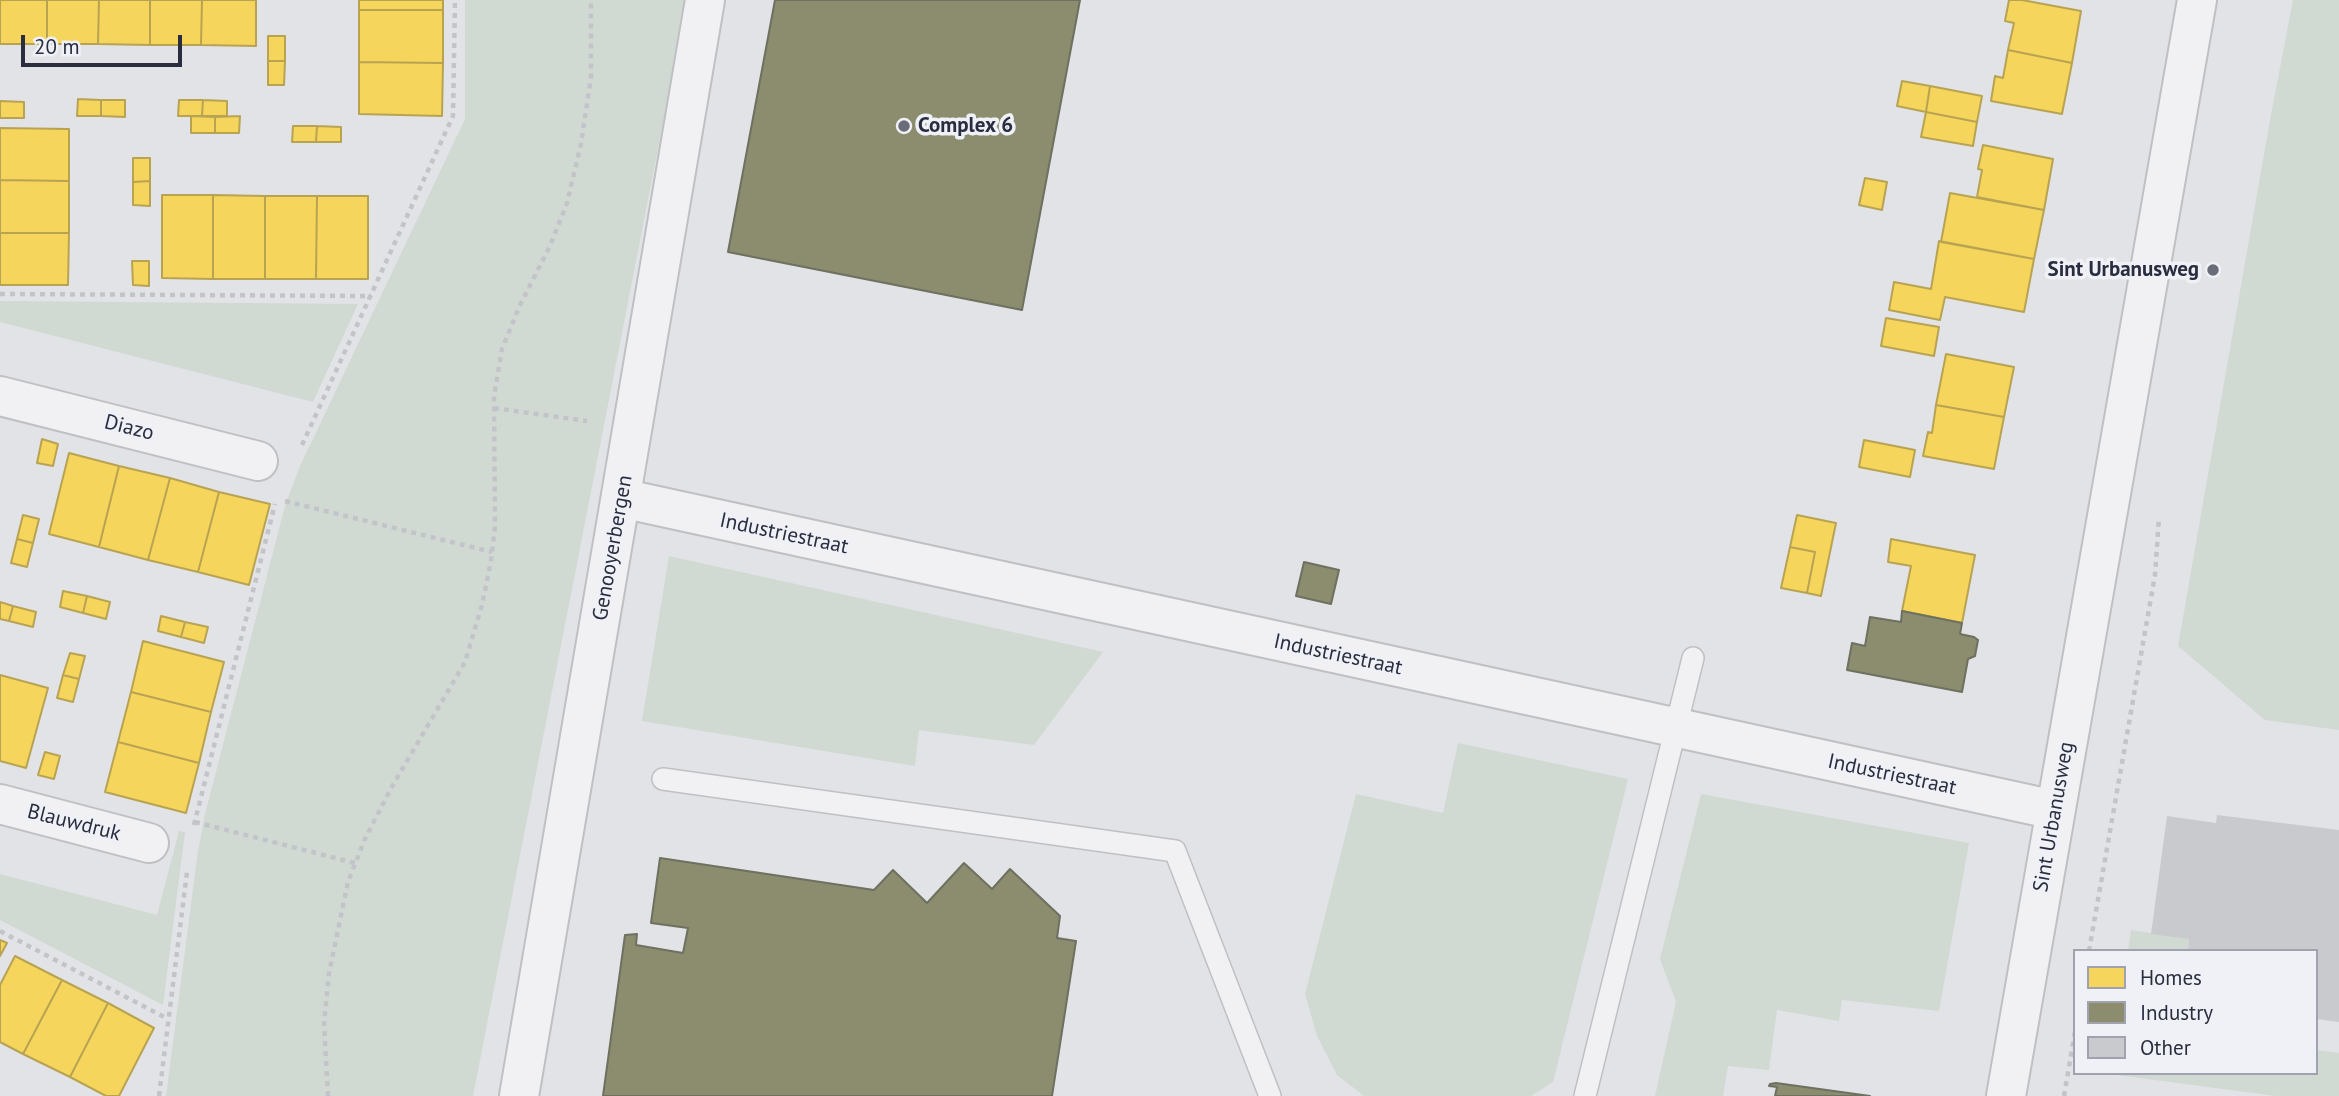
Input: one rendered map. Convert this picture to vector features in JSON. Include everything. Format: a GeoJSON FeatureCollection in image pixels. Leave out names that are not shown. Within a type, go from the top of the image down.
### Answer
{"type":"FeatureCollection","features":[{"type":"Feature","properties":{"kind":"street","name":"Genooyerbergen"},"geometry":{"type":"LineString","coordinates":[[519,1096],[705,0]]}},
{"type":"Feature","properties":{"kind":"street","name":"Sint Urbanusweg"},"geometry":{"type":"LineString","coordinates":[[2006,1096],[2197,0]]}},
{"type":"Feature","properties":{"kind":"street","name":"Diazo"},"geometry":{"type":"LineString","coordinates":[[0,396],[258,461]]}},
{"type":"Feature","properties":{"kind":"street","name":"Industriestraat"},"geometry":{"type":"LineString","coordinates":[[621,498],[2055,810]]}},
{"type":"Feature","properties":{"kind":"street","name":"Blauwdruk"},"geometry":{"type":"LineString","coordinates":[[0,804],[149,843]]}},
{"type":"Feature","properties":{"kind":"lane"},"geometry":{"type":"LineString","coordinates":[[1585,1096],[1693,658]]}},
{"type":"Feature","properties":{"kind":"lane"},"geometry":{"type":"LineString","coordinates":[[663,779],[1175,851],[1270,1096]]}},
{"type":"Feature","properties":{"kind":"path"},"geometry":{"type":"LineString","coordinates":[[300,449],[453,116],[455,0]]}},
{"type":"Feature","properties":{"kind":"path"},"geometry":{"type":"LineString","coordinates":[[328,1096],[324,1024],[329,973],[348,882],[390,790],[465,662],[482,605],[495,527],[494,396],[502,349],[519,307],[550,246],[567,202],[582,144],[591,77],[591,0]]}},
{"type":"Feature","properties":{"kind":"path"},"geometry":{"type":"LineString","coordinates":[[0,294],[371,296]]}},
{"type":"Feature","properties":{"kind":"path"},"geometry":{"type":"LineString","coordinates":[[494,408],[633,428]]}},
{"type":"Feature","properties":{"kind":"path"},"geometry":{"type":"LineString","coordinates":[[355,863],[194,825],[277,499],[492,551]]}},
{"type":"Feature","properties":{"kind":"path"},"geometry":{"type":"LineString","coordinates":[[159,1096],[188,863]]}},
{"type":"Feature","properties":{"kind":"path"},"geometry":{"type":"LineString","coordinates":[[0,931],[168,1019]]}},
{"type":"Feature","properties":{"kind":"path"},"geometry":{"type":"LineString","coordinates":[[2064,1096],[2073,1044]]}},
{"type":"Feature","properties":{"kind":"shaded area"},"geometry":{"type":"Polygon","coordinates":[[[465,0],[687,0],[473,1096],[166,1096],[205,814],[285,506],[300,466],[465,119],[465,0]]]}},
{"type":"Feature","properties":{"kind":"shaded area"},"geometry":{"type":"Polygon","coordinates":[[[2293,0],[2339,0],[2339,730],[2265,720],[2178,646],[2293,0]]]}},
{"type":"Feature","properties":{"kind":"shaded area"},"geometry":{"type":"Polygon","coordinates":[[[0,301],[358,304],[313,402],[0,322],[0,301]]]}},
{"type":"Feature","properties":{"kind":"shaded area"},"geometry":{"type":"Polygon","coordinates":[[[669,556],[1103,652],[1034,745],[919,730],[915,766],[642,721],[669,556]]]}},
{"type":"Feature","properties":{"kind":"shaded area"},"geometry":{"type":"Polygon","coordinates":[[[1458,743],[1628,779],[1553,1082],[1531,1096],[1364,1096],[1337,1075],[1317,1036],[1305,994],[1356,794],[1443,813],[1458,743]]]}},
{"type":"Feature","properties":{"kind":"shaded area"},"geometry":{"type":"Polygon","coordinates":[[[1701,794],[1969,843],[1939,1011],[1842,1000],[1839,1021],[1777,1010],[1769,1070],[1728,1066],[1723,1096],[1655,1096],[1676,1002],[1660,959],[1701,794]]]}},
{"type":"Feature","properties":{"kind":"shaded area"},"geometry":{"type":"Polygon","coordinates":[[[179,831],[185,832],[163,1005],[0,920],[0,874],[157,915],[179,831]]]}},
{"type":"Feature","properties":{"kind":"shaded area"},"geometry":{"type":"Polygon","coordinates":[[[2131,930],[2189,939],[2188,949],[2128,949],[2131,930]]]}},
{"type":"Feature","properties":{"kind":"shaded area"},"geometry":{"type":"Polygon","coordinates":[[[2318,1050],[2339,1053],[2339,1096],[2276,1096],[2118,1075],[2318,1075],[2318,1050]]]}},
{"type":"Feature","properties":{"kind":"building: Homes"},"geometry":{"type":"Polygon","coordinates":[[[0,0],[47,0],[47,44],[0,44],[0,0]]]}},
{"type":"Feature","properties":{"kind":"building: Homes"},"geometry":{"type":"Polygon","coordinates":[[[47,0],[99,0],[98,44],[47,44],[47,0]]]}},
{"type":"Feature","properties":{"kind":"building: Homes"},"geometry":{"type":"Polygon","coordinates":[[[99,0],[150,0],[150,45],[98,44],[99,0]]]}},
{"type":"Feature","properties":{"kind":"building: Homes"},"geometry":{"type":"Polygon","coordinates":[[[150,0],[202,0],[201,45],[150,45],[150,0]]]}},
{"type":"Feature","properties":{"kind":"building: Homes"},"geometry":{"type":"Polygon","coordinates":[[[202,0],[256,0],[256,46],[201,45],[202,0]]]}},
{"type":"Feature","properties":{"kind":"building: Homes"},"geometry":{"type":"Polygon","coordinates":[[[359,0],[443,0],[443,10],[359,10],[359,0]]]}},
{"type":"Feature","properties":{"kind":"building: Homes"},"geometry":{"type":"Polygon","coordinates":[[[2009,0],[2081,11],[2072,63],[2008,50],[2014,23],[2005,21],[2009,0]]]}},
{"type":"Feature","properties":{"kind":"building: Homes"},"geometry":{"type":"Polygon","coordinates":[[[359,10],[443,10],[443,63],[359,62],[359,10]]]}},
{"type":"Feature","properties":{"kind":"building: Homes"},"geometry":{"type":"Polygon","coordinates":[[[268,36],[285,36],[285,61],[268,61],[268,36]]]}},
{"type":"Feature","properties":{"kind":"building: Homes"},"geometry":{"type":"Polygon","coordinates":[[[2008,50],[2072,63],[2062,114],[1991,101],[1995,76],[2003,78],[2008,50]]]}},
{"type":"Feature","properties":{"kind":"building: Homes"},"geometry":{"type":"Polygon","coordinates":[[[268,61],[285,61],[284,85],[268,85],[268,61]]]}},
{"type":"Feature","properties":{"kind":"building: Homes"},"geometry":{"type":"Polygon","coordinates":[[[359,62],[443,63],[442,116],[359,114],[359,62]]]}},
{"type":"Feature","properties":{"kind":"building: Homes"},"geometry":{"type":"Polygon","coordinates":[[[1902,81],[1930,86],[1926,112],[1897,106],[1902,81]]]}},
{"type":"Feature","properties":{"kind":"building: Homes"},"geometry":{"type":"Polygon","coordinates":[[[1930,86],[1982,96],[1977,122],[1926,112],[1930,86]]]}},
{"type":"Feature","properties":{"kind":"building: Homes"},"geometry":{"type":"Polygon","coordinates":[[[78,99],[101,100],[101,116],[77,116],[78,99]]]}},
{"type":"Feature","properties":{"kind":"building: Homes"},"geometry":{"type":"Polygon","coordinates":[[[101,100],[125,100],[125,117],[101,116],[101,100]]]}},
{"type":"Feature","properties":{"kind":"building: Homes"},"geometry":{"type":"Polygon","coordinates":[[[179,100],[203,100],[202,116],[178,116],[179,100]]]}},
{"type":"Feature","properties":{"kind":"building: Homes"},"geometry":{"type":"Polygon","coordinates":[[[203,100],[227,101],[227,116],[202,116],[203,100]]]}},
{"type":"Feature","properties":{"kind":"building: Homes"},"geometry":{"type":"Polygon","coordinates":[[[0,101],[24,102],[24,118],[0,118],[0,101]]]}},
{"type":"Feature","properties":{"kind":"building: Homes"},"geometry":{"type":"Polygon","coordinates":[[[1926,112],[1977,122],[1973,146],[1921,137],[1926,112]]]}},
{"type":"Feature","properties":{"kind":"building: Homes"},"geometry":{"type":"Polygon","coordinates":[[[191,116],[215,117],[215,133],[191,133],[191,116]]]}},
{"type":"Feature","properties":{"kind":"building: Homes"},"geometry":{"type":"Polygon","coordinates":[[[240,116],[239,133],[215,133],[215,117],[240,116]]]}},
{"type":"Feature","properties":{"kind":"building: Homes"},"geometry":{"type":"Polygon","coordinates":[[[293,126],[317,126],[316,142],[292,142],[293,126]]]}},
{"type":"Feature","properties":{"kind":"building: Homes"},"geometry":{"type":"Polygon","coordinates":[[[317,126],[341,127],[341,142],[316,142],[317,126]]]}},
{"type":"Feature","properties":{"kind":"building: Homes"},"geometry":{"type":"Polygon","coordinates":[[[0,128],[69,129],[69,181],[0,180],[0,128]]]}},
{"type":"Feature","properties":{"kind":"building: Homes"},"geometry":{"type":"Polygon","coordinates":[[[1983,145],[2053,159],[2044,210],[1977,197],[1982,170],[1978,169],[1983,145]]]}},
{"type":"Feature","properties":{"kind":"building: Homes"},"geometry":{"type":"Polygon","coordinates":[[[133,158],[150,158],[150,181],[133,182],[133,158]]]}},
{"type":"Feature","properties":{"kind":"building: Homes"},"geometry":{"type":"Polygon","coordinates":[[[1865,178],[1887,182],[1882,210],[1859,205],[1865,178]]]}},
{"type":"Feature","properties":{"kind":"building: Homes"},"geometry":{"type":"Polygon","coordinates":[[[0,180],[69,181],[69,233],[0,233],[0,180]]]}},
{"type":"Feature","properties":{"kind":"building: Homes"},"geometry":{"type":"Polygon","coordinates":[[[150,181],[150,206],[133,205],[133,182],[150,181]]]}},
{"type":"Feature","properties":{"kind":"building: Homes"},"geometry":{"type":"Polygon","coordinates":[[[1950,193],[2044,210],[2034,259],[1941,242],[1950,193]]]}},
{"type":"Feature","properties":{"kind":"building: Homes"},"geometry":{"type":"Polygon","coordinates":[[[162,195],[213,195],[213,279],[162,278],[162,195]]]}},
{"type":"Feature","properties":{"kind":"building: Homes"},"geometry":{"type":"Polygon","coordinates":[[[213,195],[265,196],[265,279],[213,279],[213,195]]]}},
{"type":"Feature","properties":{"kind":"building: Homes"},"geometry":{"type":"Polygon","coordinates":[[[265,196],[317,196],[316,279],[265,279],[265,196]]]}},
{"type":"Feature","properties":{"kind":"building: Homes"},"geometry":{"type":"Polygon","coordinates":[[[317,196],[368,196],[368,279],[316,279],[317,196]]]}},
{"type":"Feature","properties":{"kind":"building: Homes"},"geometry":{"type":"Polygon","coordinates":[[[0,233],[69,233],[68,285],[0,285],[0,233]]]}},
{"type":"Feature","properties":{"kind":"building: Homes"},"geometry":{"type":"Polygon","coordinates":[[[1939,241],[2034,259],[2024,312],[1945,297],[1940,320],[1889,310],[1894,282],[1931,289],[1939,241]]]}},
{"type":"Feature","properties":{"kind":"building: Homes"},"geometry":{"type":"Polygon","coordinates":[[[132,261],[149,261],[149,286],[133,285],[132,261]]]}},
{"type":"Feature","properties":{"kind":"building: Homes"},"geometry":{"type":"Polygon","coordinates":[[[1886,318],[1939,327],[1934,356],[1881,346],[1886,318]]]}},
{"type":"Feature","properties":{"kind":"building: Homes"},"geometry":{"type":"Polygon","coordinates":[[[1946,354],[2014,367],[2004,417],[1936,405],[1946,354]]]}},
{"type":"Feature","properties":{"kind":"building: Homes"},"geometry":{"type":"Polygon","coordinates":[[[1936,405],[2004,417],[1994,469],[1923,456],[1928,432],[1932,433],[1936,405]]]}},
{"type":"Feature","properties":{"kind":"building: Homes"},"geometry":{"type":"Polygon","coordinates":[[[42,439],[58,444],[53,466],[37,463],[42,439]]]}},
{"type":"Feature","properties":{"kind":"building: Homes"},"geometry":{"type":"Polygon","coordinates":[[[1864,440],[1915,450],[1910,477],[1859,467],[1864,440]]]}},
{"type":"Feature","properties":{"kind":"building: Homes"},"geometry":{"type":"Polygon","coordinates":[[[69,453],[119,466],[99,547],[49,534],[69,453]]]}},
{"type":"Feature","properties":{"kind":"building: Homes"},"geometry":{"type":"Polygon","coordinates":[[[119,466],[170,478],[148,560],[99,547],[119,466]]]}},
{"type":"Feature","properties":{"kind":"building: Homes"},"geometry":{"type":"Polygon","coordinates":[[[170,478],[219,492],[198,572],[148,560],[170,478]]]}},
{"type":"Feature","properties":{"kind":"building: Homes"},"geometry":{"type":"Polygon","coordinates":[[[219,492],[270,504],[249,585],[198,572],[219,492]]]}},
{"type":"Feature","properties":{"kind":"building: Homes"},"geometry":{"type":"Polygon","coordinates":[[[23,515],[39,519],[33,543],[17,539],[23,515]]]}},
{"type":"Feature","properties":{"kind":"building: Homes"},"geometry":{"type":"Polygon","coordinates":[[[1797,515],[1836,523],[1821,596],[1807,593],[1815,552],[1790,547],[1797,515]]]}},
{"type":"Feature","properties":{"kind":"building: Homes"},"geometry":{"type":"Polygon","coordinates":[[[17,539],[33,543],[27,567],[11,563],[17,539]]]}},
{"type":"Feature","properties":{"kind":"building: Homes"},"geometry":{"type":"Polygon","coordinates":[[[1891,539],[1975,555],[1962,623],[1902,611],[1911,566],[1888,562],[1891,539]]]}},
{"type":"Feature","properties":{"kind":"building: Homes"},"geometry":{"type":"Polygon","coordinates":[[[1790,547],[1815,552],[1807,593],[1781,588],[1790,547]]]}},
{"type":"Feature","properties":{"kind":"building: Homes"},"geometry":{"type":"Polygon","coordinates":[[[63,591],[87,596],[83,613],[60,607],[63,591]]]}},
{"type":"Feature","properties":{"kind":"building: Homes"},"geometry":{"type":"Polygon","coordinates":[[[87,596],[110,602],[106,619],[83,613],[87,596]]]}},
{"type":"Feature","properties":{"kind":"building: Homes"},"geometry":{"type":"Polygon","coordinates":[[[0,602],[13,606],[9,621],[0,619],[0,602]]]}},
{"type":"Feature","properties":{"kind":"building: Homes"},"geometry":{"type":"Polygon","coordinates":[[[13,606],[36,612],[33,627],[9,621],[13,606]]]}},
{"type":"Feature","properties":{"kind":"building: Homes"},"geometry":{"type":"Polygon","coordinates":[[[161,616],[185,622],[181,637],[158,631],[161,616]]]}},
{"type":"Feature","properties":{"kind":"building: Homes"},"geometry":{"type":"Polygon","coordinates":[[[185,622],[208,627],[204,643],[181,637],[185,622]]]}},
{"type":"Feature","properties":{"kind":"building: Homes"},"geometry":{"type":"Polygon","coordinates":[[[143,641],[224,662],[211,712],[131,692],[143,641]]]}},
{"type":"Feature","properties":{"kind":"building: Homes"},"geometry":{"type":"Polygon","coordinates":[[[70,653],[85,656],[79,679],[63,675],[70,653]]]}},
{"type":"Feature","properties":{"kind":"building: Homes"},"geometry":{"type":"Polygon","coordinates":[[[0,675],[48,688],[26,768],[0,761],[0,675]]]}},
{"type":"Feature","properties":{"kind":"building: Homes"},"geometry":{"type":"Polygon","coordinates":[[[63,675],[79,679],[73,702],[57,698],[63,675]]]}},
{"type":"Feature","properties":{"kind":"building: Homes"},"geometry":{"type":"Polygon","coordinates":[[[131,692],[211,712],[199,763],[118,742],[131,692]]]}},
{"type":"Feature","properties":{"kind":"building: Homes"},"geometry":{"type":"Polygon","coordinates":[[[118,742],[199,763],[186,813],[105,792],[118,742]]]}},
{"type":"Feature","properties":{"kind":"building: Homes"},"geometry":{"type":"Polygon","coordinates":[[[45,752],[60,756],[54,779],[38,775],[45,752]]]}},
{"type":"Feature","properties":{"kind":"building: Homes"},"geometry":{"type":"Polygon","coordinates":[[[0,940],[7,943],[0,956],[0,940]]]}},
{"type":"Feature","properties":{"kind":"building: Homes"},"geometry":{"type":"Polygon","coordinates":[[[15,956],[62,980],[23,1054],[0,1042],[0,985],[15,956]]]}},
{"type":"Feature","properties":{"kind":"building: Homes"},"geometry":{"type":"Polygon","coordinates":[[[62,980],[108,1003],[70,1077],[23,1054],[62,980]]]}},
{"type":"Feature","properties":{"kind":"building: Homes"},"geometry":{"type":"Polygon","coordinates":[[[108,1003],[154,1028],[119,1096],[106,1096],[70,1077],[108,1003]]]}},
{"type":"Feature","properties":{"kind":"building: Industry","name":"Complex 6"},"geometry":{"type":"Polygon","coordinates":[[[775,0],[1080,0],[1022,310],[728,252],[775,0]]]}},
{"type":"Feature","properties":{"kind":"building: Industry"},"geometry":{"type":"Polygon","coordinates":[[[1304,562],[1339,570],[1331,604],[1296,596],[1304,562]]]}},
{"type":"Feature","properties":{"kind":"building: Industry"},"geometry":{"type":"Polygon","coordinates":[[[1902,611],[1962,623],[1960,634],[1978,640],[1975,656],[1968,659],[1962,692],[1847,670],[1852,643],[1865,646],[1870,617],[1901,622],[1902,611]]]}},
{"type":"Feature","properties":{"kind":"building: Industry"},"geometry":{"type":"Polygon","coordinates":[[[660,858],[874,890],[893,870],[927,903],[964,863],[992,889],[1010,869],[1060,916],[1057,938],[1076,941],[1052,1096],[603,1096],[625,935],[637,934],[636,945],[683,953],[688,928],[651,923],[660,858]]]}},
{"type":"Feature","properties":{"kind":"building: Industry"},"geometry":{"type":"Polygon","coordinates":[[[1776,1083],[1870,1096],[1775,1096],[1777,1087],[1769,1086],[1776,1083]]]}},
{"type":"Feature","properties":{"kind":"building: Other"},"geometry":{"type":"Polygon","coordinates":[[[2217,815],[2339,830],[2339,1022],[2318,1019],[2318,949],[2188,949],[2189,939],[2151,934],[2167,816],[2216,823],[2217,815]]]}},
{"type":"Feature","properties":{"kind":"place","name":"Complex 6"},"geometry":{"type":"Point","coordinates":[904,126]}},
{"type":"Feature","properties":{"kind":"place","name":"Sint Urbanusweg"},"geometry":{"type":"Point","coordinates":[2213,270]}}]}
